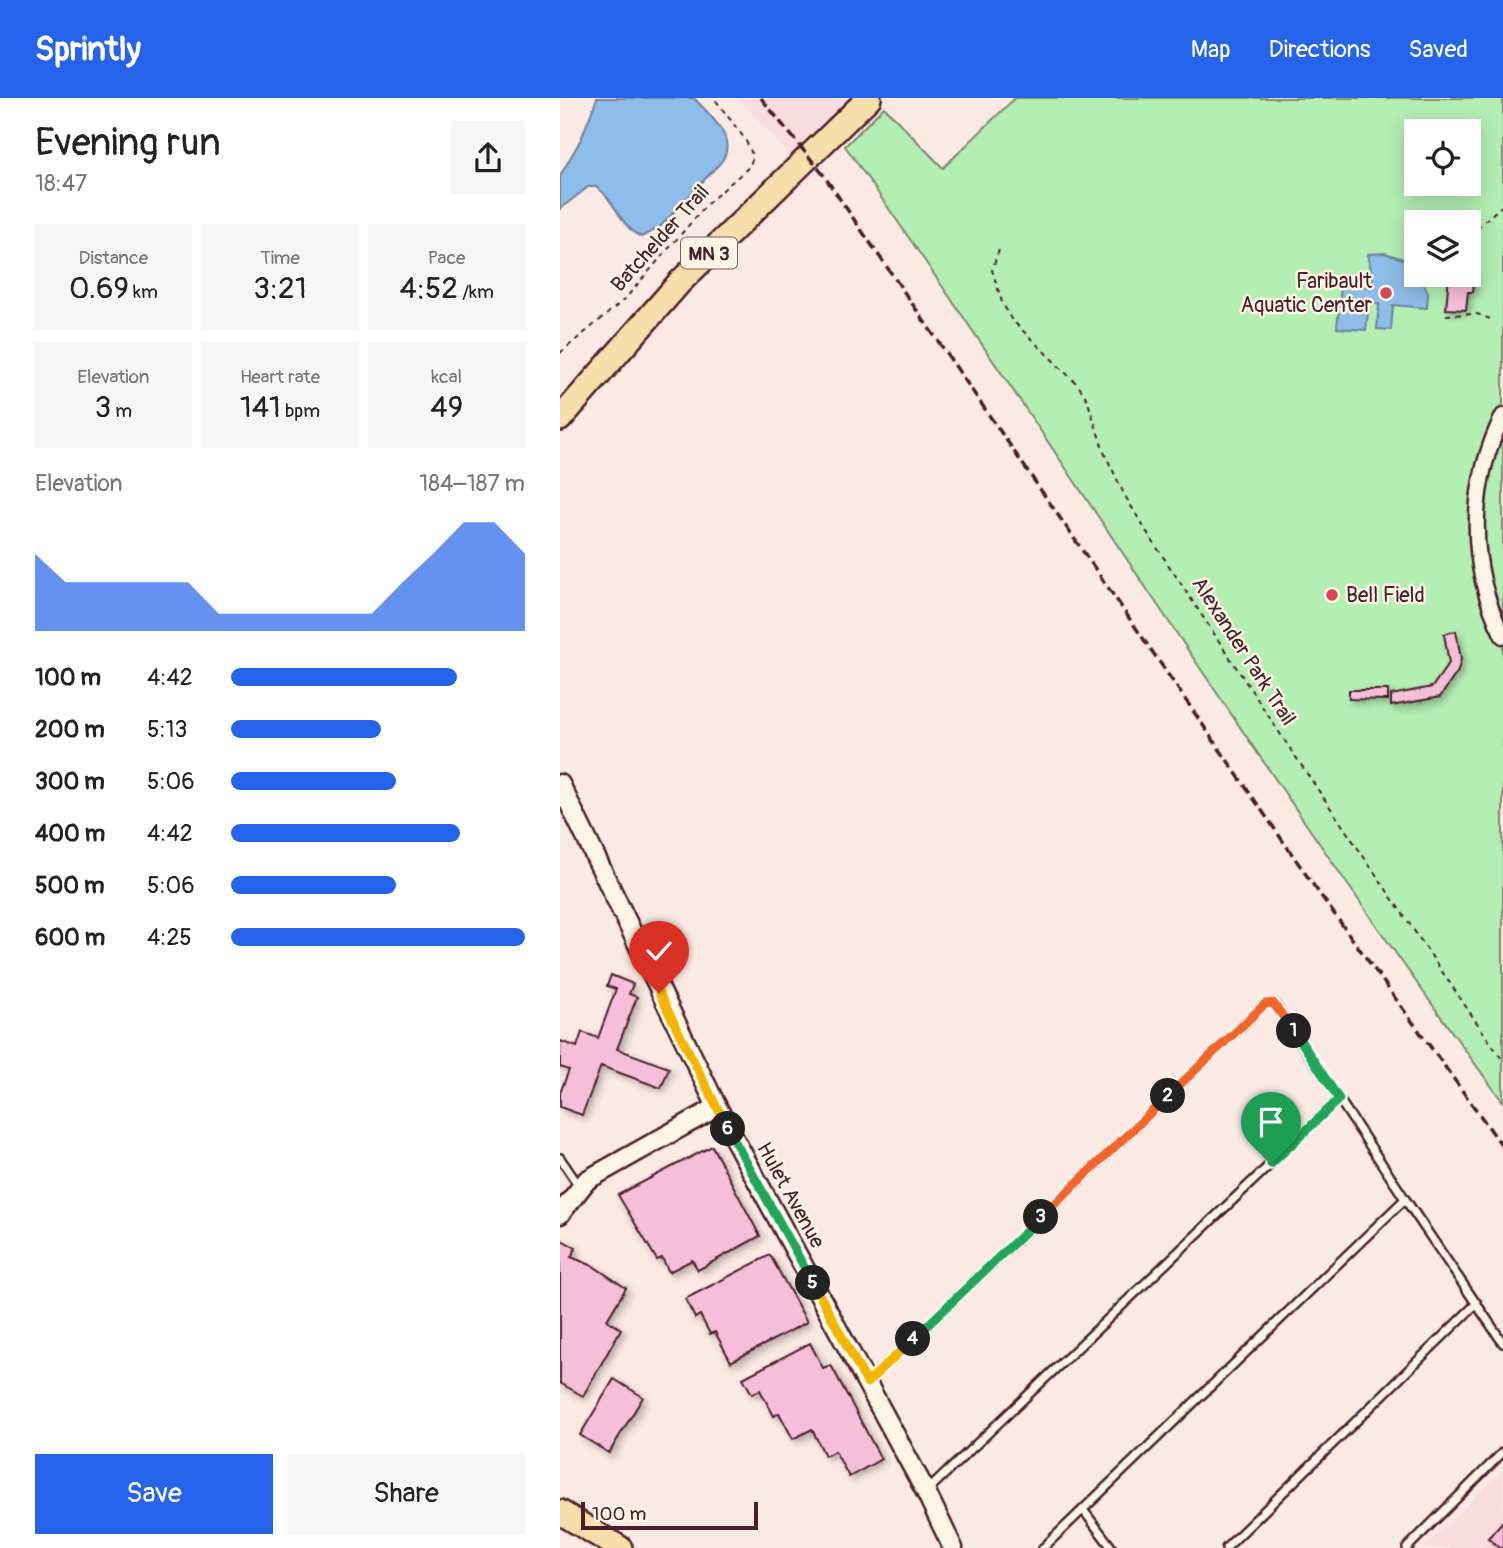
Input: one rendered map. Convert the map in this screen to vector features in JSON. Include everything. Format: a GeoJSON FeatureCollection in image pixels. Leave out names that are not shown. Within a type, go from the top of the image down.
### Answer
{"type":"FeatureCollection","features":[{"type":"Feature","properties":{"kind":"highway","name":"MN 3"},"geometry":{"type":"LineString","coordinates":[[560,419],[680,282],[869,98]]}},
{"type":"Feature","properties":{"kind":"highway"},"geometry":{"type":"LineString","coordinates":[[560,1512],[620,1548]]}},
{"type":"Feature","properties":{"kind":"highway"},"geometry":{"type":"LineString","coordinates":[[560,1525],[609,1548]]}},
{"type":"Feature","properties":{"kind":"street"},"geometry":{"type":"LineString","coordinates":[[1503,416],[1484,464],[1476,515],[1485,593],[1503,636]]}},
{"type":"Feature","properties":{"kind":"street","name":"Hulet Avenue"},"geometry":{"type":"LineString","coordinates":[[560,783],[716,1107],[926,1492],[953,1548]]}},
{"type":"Feature","properties":{"kind":"street"},"geometry":{"type":"LineString","coordinates":[[560,1214],[579,1187],[596,1174],[716,1107]]}},
{"type":"Feature","properties":{"kind":"lane"},"geometry":{"type":"LineString","coordinates":[[867,1383],[1265,1004],[1273,1003],[1503,1343]]}},
{"type":"Feature","properties":{"kind":"lane"},"geometry":{"type":"LineString","coordinates":[[926,1492],[1339,1099]]}},
{"type":"Feature","properties":{"kind":"lane"},"geometry":{"type":"LineString","coordinates":[[560,1158],[579,1187]]}},
{"type":"Feature","properties":{"kind":"lane"},"geometry":{"type":"LineString","coordinates":[[1043,1548],[1405,1199]]}},
{"type":"Feature","properties":{"kind":"lane"},"geometry":{"type":"LineString","coordinates":[[1226,1548],[1477,1303]]}},
{"type":"Feature","properties":{"kind":"lane"},"geometry":{"type":"LineString","coordinates":[[1407,1548],[1503,1452]]}},
{"type":"Feature","properties":{"kind":"lane"},"geometry":{"type":"LineString","coordinates":[[1084,1511],[1112,1548]]}},
{"type":"Feature","properties":{"kind":"path","name":"Batchelder Trail"},"geometry":{"type":"LineString","coordinates":[[560,353],[624,300],[708,203],[750,166],[753,156],[746,139],[713,98]]}},
{"type":"Feature","properties":{"kind":"path"},"geometry":{"type":"LineString","coordinates":[[1481,224],[1500,207],[1503,208]]}},
{"type":"Feature","properties":{"kind":"path","name":"Alexander Park Trail"},"geometry":{"type":"LineString","coordinates":[[999,250],[992,270],[1002,302],[1011,319],[1078,385],[1087,399],[1104,452],[1125,496],[1148,534],[1503,1061]]}},
{"type":"Feature","properties":{"kind":"path"},"geometry":{"type":"LineString","coordinates":[[1446,315],[1477,314],[1493,320]]}},
{"type":"Feature","properties":{"kind":"shaded area"},"geometry":{"type":"Polygon","coordinates":[[[738,98],[854,98],[792,158],[738,98]]]}},
{"type":"Feature","properties":{"kind":"shaded area"},"geometry":{"type":"Polygon","coordinates":[[[1503,1470],[1503,1548],[1423,1548],[1503,1470]]]}},
{"type":"Feature","properties":{"kind":"green space"},"geometry":{"type":"Polygon","coordinates":[[[1015,98],[1503,98],[1503,1102],[1253,746],[845,146],[884,107],[943,168],[1015,98]]]}},
{"type":"Feature","properties":{"kind":"water"},"geometry":{"type":"Polygon","coordinates":[[[597,98],[694,98],[714,119],[724,136],[726,153],[721,162],[659,228],[641,237],[628,226],[597,187],[588,187],[560,209],[560,176],[581,139],[597,98]]]}},
{"type":"Feature","properties":{"kind":"water"},"geometry":{"type":"Polygon","coordinates":[[[1385,253],[1404,260],[1404,287],[1425,287],[1428,293],[1427,308],[1393,305],[1391,330],[1377,329],[1379,304],[1369,303],[1366,330],[1337,328],[1341,285],[1374,287],[1368,254],[1385,253]]]}},
{"type":"Feature","properties":{"kind":"building"},"geometry":{"type":"Polygon","coordinates":[[[1448,287],[1473,287],[1473,292],[1468,292],[1466,310],[1446,309],[1448,287]]]}},
{"type":"Feature","properties":{"kind":"building"},"geometry":{"type":"Polygon","coordinates":[[[1456,631],[1461,659],[1458,671],[1440,697],[1391,706],[1391,695],[1432,687],[1449,663],[1444,634],[1456,631]]]}},
{"type":"Feature","properties":{"kind":"building"},"geometry":{"type":"Polygon","coordinates":[[[1349,690],[1388,690],[1388,700],[1349,699],[1349,690]]]}},
{"type":"Feature","properties":{"kind":"building"},"geometry":{"type":"Polygon","coordinates":[[[611,975],[633,984],[629,994],[637,997],[617,1049],[669,1068],[661,1088],[601,1066],[582,1115],[560,1107],[560,1093],[569,1070],[560,1067],[560,1041],[577,1047],[582,1032],[598,1038],[616,989],[607,986],[611,975]]]}},
{"type":"Feature","properties":{"kind":"building"},"geometry":{"type":"Polygon","coordinates":[[[712,1146],[760,1236],[698,1270],[692,1260],[669,1272],[662,1258],[657,1260],[618,1195],[712,1146]]]}},
{"type":"Feature","properties":{"kind":"building"},"geometry":{"type":"Polygon","coordinates":[[[560,1239],[576,1248],[571,1257],[593,1266],[626,1288],[607,1320],[621,1329],[583,1396],[560,1383],[560,1239]]]}},
{"type":"Feature","properties":{"kind":"building"},"geometry":{"type":"Polygon","coordinates":[[[770,1255],[807,1322],[731,1362],[715,1332],[710,1334],[700,1315],[695,1318],[685,1299],[770,1255]]]}},
{"type":"Feature","properties":{"kind":"building"},"geometry":{"type":"Polygon","coordinates":[[[810,1343],[823,1368],[831,1365],[881,1459],[849,1477],[835,1451],[825,1456],[812,1429],[793,1439],[779,1413],[774,1416],[760,1390],[752,1394],[743,1378],[810,1343]]]}},
{"type":"Feature","properties":{"kind":"building"},"geometry":{"type":"Polygon","coordinates":[[[614,1379],[643,1397],[609,1453],[580,1435],[614,1379]]]}},
{"type":"Feature","properties":{"kind":"building"},"geometry":{"type":"Polygon","coordinates":[[[1503,1521],[1503,1548],[1499,1548],[1488,1538],[1503,1521]]]}},
{"type":"Feature","properties":{"kind":"railway"},"geometry":{"type":"LineString","coordinates":[[761,98],[822,173],[1314,886],[1503,1147]]}},
{"type":"Feature","properties":{"kind":"place","name":"Faribault Aquatic Center"},"geometry":{"type":"Point","coordinates":[1386,293]}},
{"type":"Feature","properties":{"kind":"place","name":"Bell Field"},"geometry":{"type":"Point","coordinates":[1332,595]}},
{"type":"Feature","properties":{"kind":"route"},"geometry":{"type":"LineString","coordinates":[[659,993],[716,1107],[867,1383],[1265,1004],[1273,1003],[1339,1099],[1271,1164]]}}]}
